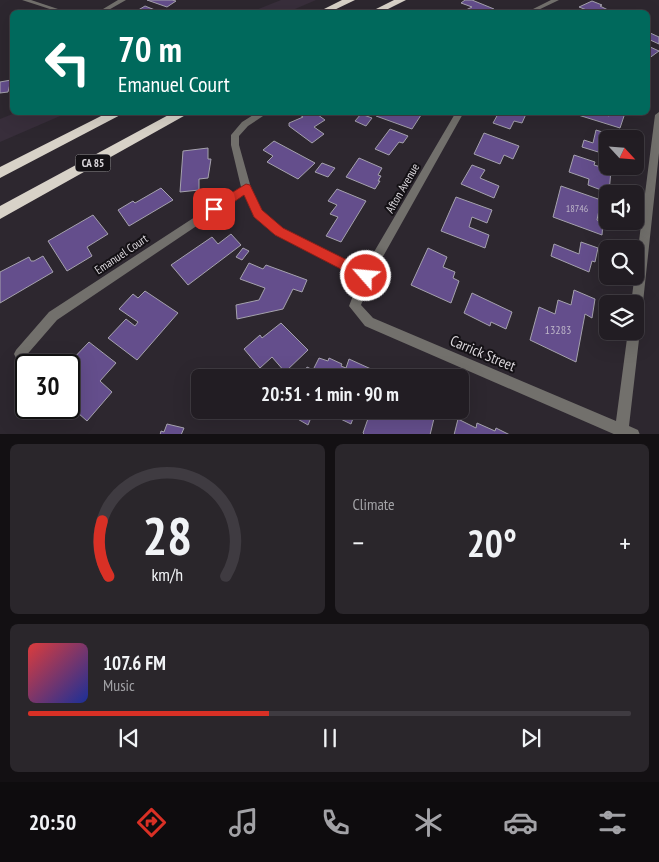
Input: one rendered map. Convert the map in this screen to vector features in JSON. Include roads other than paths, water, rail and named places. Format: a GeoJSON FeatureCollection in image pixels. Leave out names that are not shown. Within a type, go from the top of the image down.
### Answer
{"type":"FeatureCollection","features":[{"type":"Feature","properties":{"kind":"highway"},"geometry":{"type":"LineString","coordinates":[[328,10],[350,0]]}},
{"type":"Feature","properties":{"kind":"highway"},"geometry":{"type":"LineString","coordinates":[[379,10],[401,0]]}},
{"type":"Feature","properties":{"kind":"highway","name":"CA 85"},"geometry":{"type":"LineString","coordinates":[[0,173],[114,115]]}},
{"type":"Feature","properties":{"kind":"highway","name":"CA 85"},"geometry":{"type":"LineString","coordinates":[[0,213],[180,115]]}},
{"type":"Feature","properties":{"kind":"street"},"geometry":{"type":"LineString","coordinates":[[25,0],[58,10]]}},
{"type":"Feature","properties":{"kind":"street"},"geometry":{"type":"LineString","coordinates":[[105,10],[123,0]]}},
{"type":"Feature","properties":{"kind":"street"},"geometry":{"type":"LineString","coordinates":[[534,10],[556,0]]}},
{"type":"Feature","properties":{"kind":"street"},"geometry":{"type":"LineString","coordinates":[[261,115],[245,124],[235,135],[235,145],[246,188],[258,214],[279,232],[366,276]]}},
{"type":"Feature","properties":{"kind":"street","name":"Afton Avenue"},"geometry":{"type":"LineString","coordinates":[[366,276],[458,115]]}},
{"type":"Feature","properties":{"kind":"street"},"geometry":{"type":"LineString","coordinates":[[639,295],[656,183],[659,115]]}},
{"type":"Feature","properties":{"kind":"street","name":"Emanuel Court"},"geometry":{"type":"LineString","coordinates":[[20,354],[53,316],[246,188]]}},
{"type":"Feature","properties":{"kind":"street","name":"Carrick Street"},"geometry":{"type":"LineString","coordinates":[[366,276],[355,306],[369,322],[627,432]]}},
{"type":"Feature","properties":{"kind":"street"},"geometry":{"type":"LineString","coordinates":[[627,432],[633,340]]}}]}
